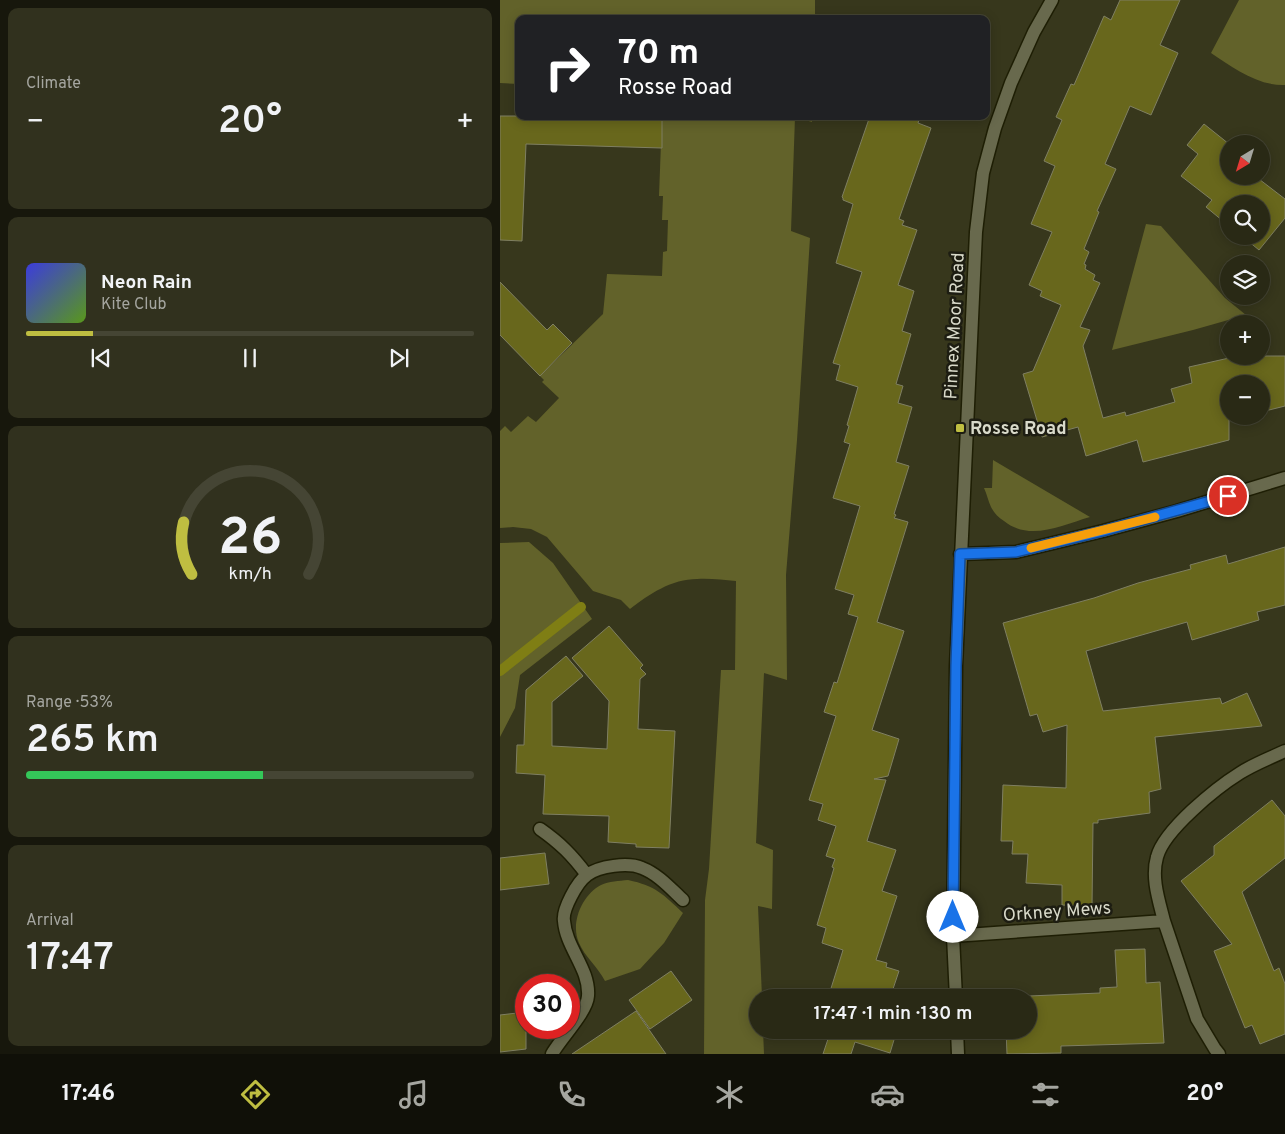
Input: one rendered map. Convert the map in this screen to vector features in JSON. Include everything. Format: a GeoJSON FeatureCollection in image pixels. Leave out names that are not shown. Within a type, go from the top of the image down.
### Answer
{"type":"FeatureCollection","features":[{"type":"Feature","properties":{"kind":"street","name":"Pinnex Moor Road"},"geometry":{"type":"LineString","coordinates":[[956,989],[953,936],[956,676],[976,232],[983,173],[995,128],[1011,83],[1034,32],[1052,0]]}},
{"type":"Feature","properties":{"kind":"street"},"geometry":{"type":"LineString","coordinates":[[960,554],[1016,552],[1177,511],[1285,478]]}},
{"type":"Feature","properties":{"kind":"street"},"geometry":{"type":"LineString","coordinates":[[1219,1054],[1197,1018],[1164,921],[1156,884],[1157,857],[1163,844],[1181,820],[1208,797],[1240,773],[1285,751]]}},
{"type":"Feature","properties":{"kind":"street"},"geometry":{"type":"LineString","coordinates":[[540,829],[559,842],[573,856],[587,875]]}},
{"type":"Feature","properties":{"kind":"street"},"geometry":{"type":"LineString","coordinates":[[552,1054],[579,1017],[588,998],[586,979],[566,935],[563,919],[568,903],[587,875],[602,868],[621,864],[642,867],[661,880],[684,900]]}},
{"type":"Feature","properties":{"kind":"street","name":"Orkney Mews"},"geometry":{"type":"LineString","coordinates":[[953,936],[1164,921]]}},
{"type":"Feature","properties":{"kind":"street"},"geometry":{"type":"LineString","coordinates":[[957,1039],[958,1054]]}},
{"type":"Feature","properties":{"kind":"shaded area"},"geometry":{"type":"Polygon","coordinates":[[[500,0],[815,0],[815,15],[515,15],[515,84],[500,83],[500,0]]]}},
{"type":"Feature","properties":{"kind":"shaded area"},"geometry":{"type":"Polygon","coordinates":[[[1239,0],[1285,0],[1285,85],[1265,83],[1246,75],[1211,53],[1239,0]]]}},
{"type":"Feature","properties":{"kind":"shaded area"},"geometry":{"type":"Polygon","coordinates":[[[662,120],[795,120],[791,231],[810,238],[786,575],[787,680],[764,673],[756,843],[773,850],[772,909],[758,906],[762,989],[749,989],[749,1039],[763,1039],[764,1054],[704,1054],[705,900],[709,869],[721,670],[735,670],[736,581],[702,579],[679,582],[661,588],[630,609],[621,600],[593,591],[547,537],[531,529],[500,528],[500,431],[505,426],[511,432],[528,416],[536,422],[559,398],[542,382],[544,380],[540,376],[603,314],[607,274],[662,276],[663,252],[667,251],[668,220],[662,220],[663,196],[659,196],[662,120]]]}},
{"type":"Feature","properties":{"kind":"shaded area"},"geometry":{"type":"Polygon","coordinates":[[[1146,224],[1161,226],[1220,292],[1220,305],[1234,305],[1246,315],[1220,315],[1220,322],[1112,350],[1146,224]]]}},
{"type":"Feature","properties":{"kind":"shaded area"},"geometry":{"type":"Polygon","coordinates":[[[993,460],[1090,517],[1046,530],[1024,530],[1014,527],[995,513],[984,488],[992,488],[993,460]]]}},
{"type":"Feature","properties":{"kind":"shaded area"},"geometry":{"type":"Polygon","coordinates":[[[529,542],[553,563],[592,619],[520,675],[515,708],[500,737],[500,543],[529,542]]]}},
{"type":"Feature","properties":{"kind":"shaded area"},"geometry":{"type":"Polygon","coordinates":[[[628,880],[652,888],[683,913],[664,943],[640,969],[605,981],[579,943],[576,927],[577,918],[583,902],[594,890],[607,883],[628,880]]]}},
{"type":"Feature","properties":{"kind":"building"},"geometry":{"type":"Polygon","coordinates":[[[1120,0],[1180,0],[1160,45],[1178,53],[1151,115],[1130,106],[1105,164],[1116,169],[1097,211],[1099,212],[1084,249],[1089,252],[1084,264],[1086,265],[1085,269],[1095,275],[1093,280],[1100,283],[1080,327],[1090,330],[1083,346],[1103,418],[1125,412],[1126,416],[1175,402],[1171,389],[1192,383],[1189,367],[1220,360],[1220,365],[1270,365],[1270,356],[1285,356],[1285,406],[1270,410],[1270,375],[1220,375],[1220,425],[1229,425],[1229,440],[1143,462],[1137,440],[1086,456],[1078,427],[1042,437],[1023,374],[1033,371],[1061,305],[1040,296],[1042,291],[1029,285],[1052,232],[1031,224],[1055,166],[1044,161],[1062,120],[1056,117],[1071,84],[1074,85],[1104,16],[1111,20],[1120,0]]]}},
{"type":"Feature","properties":{"kind":"building"},"geometry":{"type":"Polygon","coordinates":[[[500,116],[515,116],[515,120],[662,120],[662,148],[526,144],[522,241],[500,240],[500,116]]]}},
{"type":"Feature","properties":{"kind":"building"},"geometry":{"type":"Polygon","coordinates":[[[869,120],[919,120],[918,123],[931,128],[899,219],[904,221],[902,225],[917,230],[898,285],[914,291],[902,331],[911,334],[896,384],[903,386],[898,403],[912,407],[896,462],[909,466],[894,514],[896,515],[894,518],[908,522],[877,622],[904,631],[872,730],[899,739],[888,776],[874,779],[886,780],[867,841],[896,850],[882,891],[897,896],[876,960],[887,963],[886,967],[899,971],[893,989],[831,989],[843,950],[822,943],[826,928],[817,925],[834,868],[832,867],[835,859],[826,856],[836,826],[818,820],[823,804],[809,800],[836,716],[824,712],[834,682],[837,683],[858,617],[848,614],[854,595],[835,589],[860,506],[833,498],[850,444],[844,442],[858,387],[836,380],[840,365],[833,363],[862,272],[836,263],[853,204],[843,200],[869,120]]]}},
{"type":"Feature","properties":{"kind":"building"},"geometry":{"type":"Polygon","coordinates":[[[1204,124],[1220,137],[1220,185],[1267,185],[1285,199],[1285,218],[1270,236],[1270,195],[1220,195],[1220,219],[1206,207],[1212,200],[1181,176],[1198,154],[1187,145],[1204,124]]]}},
{"type":"Feature","properties":{"kind":"building"},"geometry":{"type":"Polygon","coordinates":[[[1253,245],[1263,245],[1259,250],[1253,245]]]}},
{"type":"Feature","properties":{"kind":"building"},"geometry":{"type":"Polygon","coordinates":[[[500,282],[547,330],[553,324],[572,343],[540,376],[500,335],[500,282]]]}},
{"type":"Feature","properties":{"kind":"building"},"geometry":{"type":"Polygon","coordinates":[[[1285,547],[1285,605],[1257,612],[1259,620],[1192,640],[1187,622],[1086,651],[1103,711],[1220,698],[1222,704],[1247,693],[1262,726],[1155,737],[1161,789],[1149,792],[1150,813],[1098,820],[1098,823],[1093,823],[1092,906],[1062,905],[1062,885],[1026,883],[1028,854],[1012,854],[1013,841],[1001,841],[1003,785],[1066,788],[1067,725],[1043,732],[1037,714],[1030,716],[1003,623],[1191,569],[1190,565],[1226,555],[1228,564],[1285,547]]]}},
{"type":"Feature","properties":{"kind":"building"},"geometry":{"type":"Polygon","coordinates":[[[609,626],[643,665],[640,668],[646,674],[640,679],[638,729],[675,731],[669,848],[636,847],[636,844],[608,842],[609,816],[543,814],[545,775],[516,773],[517,745],[524,745],[526,690],[566,656],[583,676],[552,702],[552,746],[607,749],[609,701],[572,658],[609,626]]]}},
{"type":"Feature","properties":{"kind":"building"},"geometry":{"type":"Polygon","coordinates":[[[1272,800],[1285,816],[1285,858],[1242,892],[1274,971],[1279,968],[1285,984],[1285,1034],[1260,1044],[1252,1025],[1245,1028],[1214,951],[1232,944],[1181,881],[1214,855],[1214,846],[1272,800]]]}},
{"type":"Feature","properties":{"kind":"building"},"geometry":{"type":"Polygon","coordinates":[[[545,853],[549,884],[500,890],[500,858],[545,853]]]}},
{"type":"Feature","properties":{"kind":"building"},"geometry":{"type":"Polygon","coordinates":[[[1145,949],[1146,983],[1160,982],[1164,1043],[1061,1046],[1061,1053],[1007,1054],[1006,1039],[1037,1039],[1037,996],[1100,993],[1100,988],[1117,987],[1115,950],[1145,949]]]}},
{"type":"Feature","properties":{"kind":"building"},"geometry":{"type":"Polygon","coordinates":[[[671,971],[692,1000],[650,1029],[629,1000],[671,971]]]}},
{"type":"Feature","properties":{"kind":"building"},"geometry":{"type":"Polygon","coordinates":[[[636,1011],[666,1054],[572,1054],[636,1011]]]}},
{"type":"Feature","properties":{"kind":"building"},"geometry":{"type":"Polygon","coordinates":[[[515,1013],[515,1039],[526,1039],[526,1049],[500,1052],[500,1015],[515,1013]]]}},
{"type":"Feature","properties":{"kind":"building"},"geometry":{"type":"Polygon","coordinates":[[[828,1039],[894,1039],[890,1053],[855,1042],[851,1054],[823,1054],[828,1039]]]}},
{"type":"Feature","properties":{"kind":"waterway"},"geometry":{"type":"LineString","coordinates":[[500,671],[581,607]]}},
{"type":"Feature","properties":{"kind":"slow traffic"},"geometry":{"type":"LineString","coordinates":[[1031,548],[1155,517]]}},
{"type":"Feature","properties":{"kind":"place","name":"Rosse Road"},"geometry":{"type":"Point","coordinates":[960,428]}},
{"type":"Feature","properties":{"kind":"route"},"geometry":{"type":"LineString","coordinates":[[953,917],[956,666],[960,554],[1016,552],[1103,531],[1228,496]]}}]}
